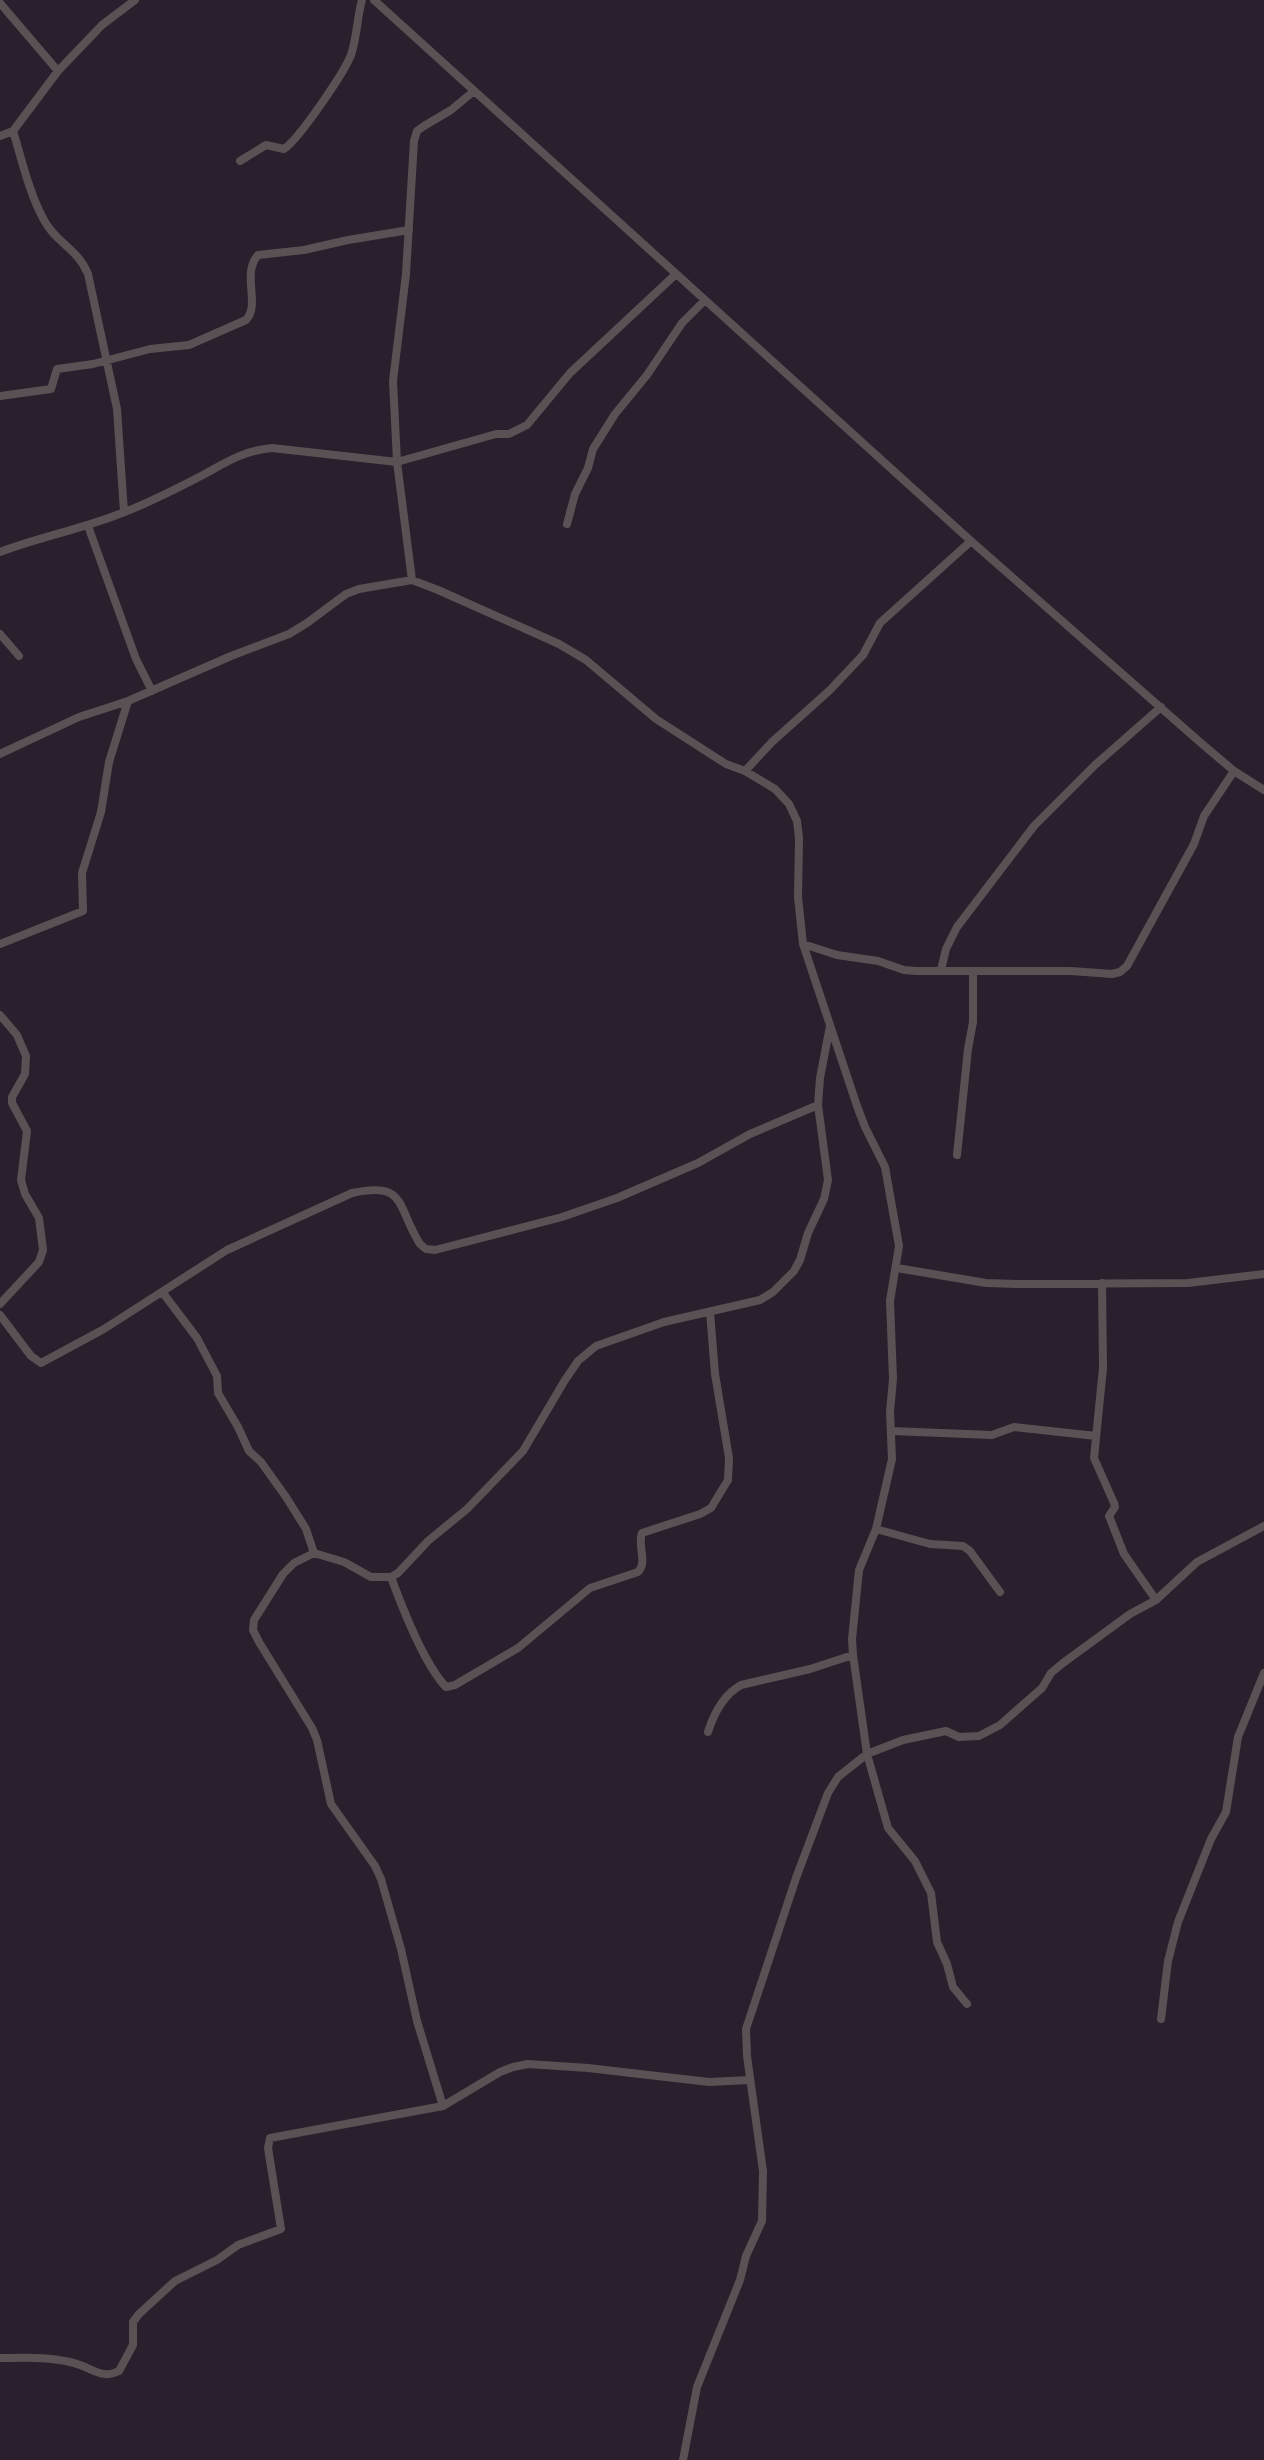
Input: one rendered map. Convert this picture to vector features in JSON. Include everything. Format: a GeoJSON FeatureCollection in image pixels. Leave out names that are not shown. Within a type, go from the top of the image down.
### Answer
{"type":"FeatureCollection","features":[{"type":"Feature","properties":{"kind":"street"},"geometry":{"type":"LineString","coordinates":[[0,136],[12,131],[58,71],[102,25],[135,0]]}},
{"type":"Feature","properties":{"kind":"street"},"geometry":{"type":"LineString","coordinates":[[240,161],[266,145],[284,149],[295,140],[343,73],[351,54],[362,0]]}},
{"type":"Feature","properties":{"kind":"street"},"geometry":{"type":"LineString","coordinates":[[374,0],[971,541],[1234,771],[1264,790]]}},
{"type":"Feature","properties":{"kind":"street"},"geometry":{"type":"LineString","coordinates":[[0,3],[58,71]]}},
{"type":"Feature","properties":{"kind":"street"},"geometry":{"type":"LineString","coordinates":[[412,580],[397,462],[393,381],[406,274],[414,141],[417,131],[474,91]]}},
{"type":"Feature","properties":{"kind":"street"},"geometry":{"type":"LineString","coordinates":[[12,131],[44,221],[75,251],[88,274],[120,435],[124,512]]}},
{"type":"Feature","properties":{"kind":"street"},"geometry":{"type":"LineString","coordinates":[[0,396],[51,390],[57,369],[93,364],[150,349],[199,343],[246,320],[250,316],[251,309],[252,261],[258,255],[304,250],[409,230]]}},
{"type":"Feature","properties":{"kind":"street"},"geometry":{"type":"LineString","coordinates":[[0,552],[34,539],[88,526],[124,512],[199,477],[238,455],[255,450],[272,448],[397,462],[487,436],[518,431],[527,425],[570,373],[676,274]]}},
{"type":"Feature","properties":{"kind":"street"},"geometry":{"type":"LineString","coordinates":[[567,524],[575,494],[588,468],[593,449],[615,414],[647,375],[682,323],[705,300]]}},
{"type":"Feature","properties":{"kind":"street"},"geometry":{"type":"LineString","coordinates":[[88,526],[136,659],[152,691]]}},
{"type":"Feature","properties":{"kind":"street"},"geometry":{"type":"LineString","coordinates":[[745,771],[772,742],[830,690],[863,655],[880,623],[971,541]]}},
{"type":"Feature","properties":{"kind":"street"},"geometry":{"type":"LineString","coordinates":[[0,754],[79,717],[128,701],[231,656],[289,634],[346,594],[359,589],[412,580],[559,644],[586,660],[656,719],[726,764],[745,771],[775,789],[789,804],[797,821],[799,838],[798,897],[803,944],[865,1127],[885,1167],[898,1232],[897,1268],[890,1301],[893,1379],[892,1459],[876,1529],[859,1570],[852,1639],[867,1754],[888,1828],[915,1861],[931,1893],[937,1942],[947,1964],[953,1987],[967,2004]]}},
{"type":"Feature","properties":{"kind":"street"},"geometry":{"type":"LineString","coordinates":[[0,634],[19,656]]}},
{"type":"Feature","properties":{"kind":"street"},"geometry":{"type":"LineString","coordinates":[[0,944],[83,911],[82,873],[101,812],[109,762],[128,701]]}},
{"type":"Feature","properties":{"kind":"street"},"geometry":{"type":"LineString","coordinates":[[941,970],[946,949],[957,927],[1034,826],[1095,765],[1161,707]]}},
{"type":"Feature","properties":{"kind":"street"},"geometry":{"type":"LineString","coordinates":[[803,944],[837,956],[878,962],[904,970],[1084,971],[1112,974],[1120,972],[1127,966],[1194,844],[1208,810],[1234,771]]}},
{"type":"Feature","properties":{"kind":"street"},"geometry":{"type":"LineString","coordinates":[[957,1155],[968,1049],[974,1022],[973,971]]}},
{"type":"Feature","properties":{"kind":"street"},"geometry":{"type":"LineString","coordinates":[[0,1015],[17,1035],[26,1056],[25,1074],[12,1096],[12,1103],[27,1131],[21,1180],[25,1194],[39,1218],[43,1257],[0,1304]]}},
{"type":"Feature","properties":{"kind":"street"},"geometry":{"type":"LineString","coordinates":[[443,2106],[417,2021],[401,1949],[381,1879],[331,1804],[317,1740],[312,1728],[259,1642],[253,1630],[254,1620],[283,1574],[294,1563],[314,1553],[344,1562],[371,1577],[391,1577],[398,1573],[428,1541],[466,1509],[523,1451],[578,1361],[596,1346],[664,1322],[760,1300],[773,1292],[794,1271],[824,1199],[828,1180],[818,1105],[820,1078],[830,1026]]}},
{"type":"Feature","properties":{"kind":"street"},"geometry":{"type":"LineString","coordinates":[[0,1315],[31,1356],[41,1363],[163,1293],[227,1250],[352,1193],[371,1189],[386,1190],[396,1196],[420,1244],[426,1249],[435,1250],[561,1218],[617,1198],[698,1163],[744,1137],[818,1105]]}},
{"type":"Feature","properties":{"kind":"street"},"geometry":{"type":"LineString","coordinates":[[897,1268],[986,1283],[1188,1283],[1264,1274]]}},
{"type":"Feature","properties":{"kind":"street"},"geometry":{"type":"LineString","coordinates":[[1102,1284],[1104,1346],[1095,1464],[1114,1503],[1115,1507],[1109,1516],[1119,1543],[1130,1564],[1156,1600]]}},
{"type":"Feature","properties":{"kind":"street"},"geometry":{"type":"LineString","coordinates":[[163,1293],[197,1338],[217,1376],[218,1393],[249,1451],[261,1462],[286,1497],[306,1529],[314,1553]]}},
{"type":"Feature","properties":{"kind":"street"},"geometry":{"type":"LineString","coordinates":[[391,1577],[406,1615],[446,1687],[455,1685],[518,1648],[591,1588],[638,1572],[643,1564],[640,1537],[642,1533],[700,1514],[711,1508],[728,1480],[729,1458],[715,1374],[710,1312]]}},
{"type":"Feature","properties":{"kind":"street"},"geometry":{"type":"LineString","coordinates":[[891,1431],[992,1435],[1014,1426],[1096,1436]]}},
{"type":"Feature","properties":{"kind":"street"},"geometry":{"type":"LineString","coordinates":[[683,2460],[697,2387],[737,2288],[746,2256],[762,2221],[763,2171],[750,2080],[746,2029],[810,1838],[828,1793],[838,1777],[867,1754],[903,1740],[946,1731],[959,1737],[980,1736],[1000,1725],[1042,1688],[1062,1663],[1131,1614],[1156,1600],[1197,1562],[1264,1526]]}},
{"type":"Feature","properties":{"kind":"street"},"geometry":{"type":"LineString","coordinates":[[876,1529],[930,1544],[963,1546],[970,1551],[1000,1592]]}},
{"type":"Feature","properties":{"kind":"street"},"geometry":{"type":"LineString","coordinates":[[708,1732],[712,1719],[724,1699],[732,1690],[741,1685],[810,1669],[853,1655]]}},
{"type":"Feature","properties":{"kind":"street"},"geometry":{"type":"LineString","coordinates":[[1161,2019],[1168,1960],[1178,1922],[1211,1839],[1226,1812],[1238,1737],[1264,1673]]}},
{"type":"Feature","properties":{"kind":"street"},"geometry":{"type":"LineString","coordinates":[[0,2358],[49,2360],[78,2364],[106,2374],[120,2372],[133,2345],[133,2322],[165,2288],[217,2260],[238,2245],[281,2229],[268,2148],[270,2138],[443,2106],[500,2072],[528,2064],[555,2068],[588,2068],[709,2082],[750,2080]]}}]}
